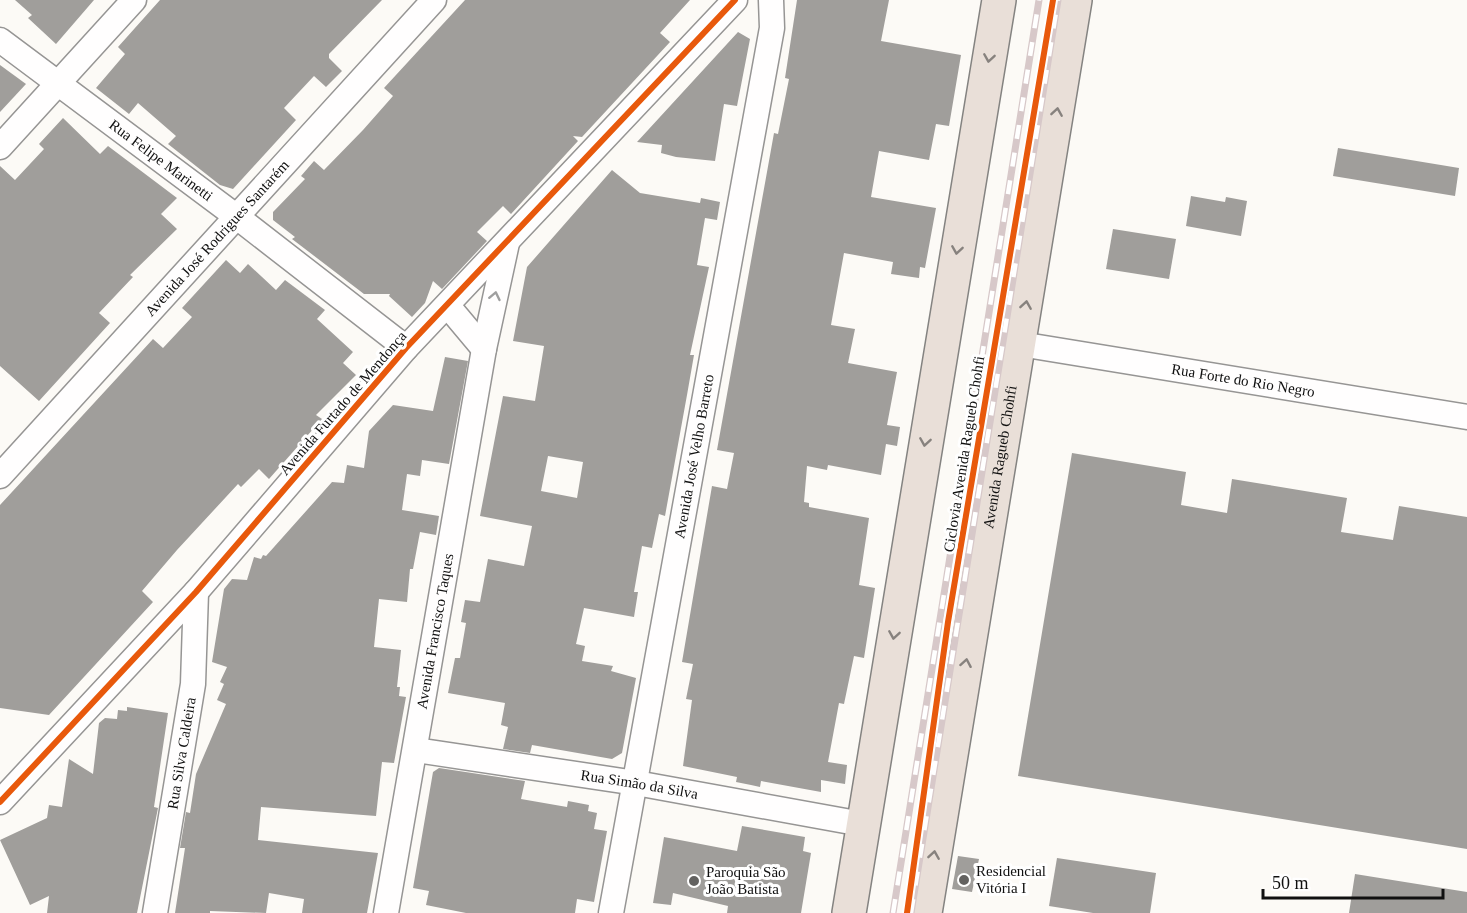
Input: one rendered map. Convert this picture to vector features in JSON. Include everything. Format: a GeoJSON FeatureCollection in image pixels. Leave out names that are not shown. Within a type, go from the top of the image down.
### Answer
{"type":"FeatureCollection","features":[{"type":"Feature","properties":{"kind":"highway"},"geometry":{"type":"LineString","coordinates":[[849,913],[999,0]]}},
{"type":"Feature","properties":{"kind":"highway","name":"Avenida Ragueb Chohfi"},"geometry":{"type":"LineString","coordinates":[[925,913],[1075,0]]}},
{"type":"Feature","properties":{"kind":"street"},"geometry":{"type":"LineString","coordinates":[[0,147],[134,0]]}},
{"type":"Feature","properties":{"kind":"street","name":"Avenida José Rodrigues Santarém"},"geometry":{"type":"LineString","coordinates":[[0,476],[434,0]]}},
{"type":"Feature","properties":{"kind":"street","name":"Avenida Furtado de Mendonça"},"geometry":{"type":"LineString","coordinates":[[0,802],[196,592],[406,348],[735,0]]}},
{"type":"Feature","properties":{"kind":"street","name":"Avenida José Velho Barreto"},"geometry":{"type":"LineString","coordinates":[[611,913],[772,28],[771,0]]}},
{"type":"Feature","properties":{"kind":"street","name":"Rua Felipe Marinetti"},"geometry":{"type":"LineString","coordinates":[[0,40],[237,217],[406,348]]}},
{"type":"Feature","properties":{"kind":"street","name":"Avenida Francisco Taques"},"geometry":{"type":"LineString","coordinates":[[386,913],[484,349],[507,243]]}},
{"type":"Feature","properties":{"kind":"street"},"geometry":{"type":"LineString","coordinates":[[444,309],[453,312],[484,349]]}},
{"type":"Feature","properties":{"kind":"street","name":"Rua Forte do Rio Negro"},"geometry":{"type":"LineString","coordinates":[[1020,344],[1467,417]]}},
{"type":"Feature","properties":{"kind":"street","name":"Rua Silva Caldeira"},"geometry":{"type":"LineString","coordinates":[[155,913],[193,684],[196,592]]}},
{"type":"Feature","properties":{"kind":"street","name":"Rua Simão da Silva"},"geometry":{"type":"LineString","coordinates":[[416,750],[636,783],[862,824]]}},
{"type":"Feature","properties":{"kind":"building"},"geometry":{"type":"Polygon","coordinates":[[[15,0],[94,0],[56,44],[28,18],[32,15],[15,0]]]}},
{"type":"Feature","properties":{"kind":"building"},"geometry":{"type":"Polygon","coordinates":[[[160,0],[382,0],[329,54],[329,58],[342,71],[326,87],[314,76],[284,108],[296,120],[233,189],[220,185],[168,144],[176,136],[138,103],[129,114],[96,88],[125,54],[118,47],[160,0]]]}},
{"type":"Feature","properties":{"kind":"building"},"geometry":{"type":"Polygon","coordinates":[[[465,0],[690,0],[660,33],[670,42],[582,137],[573,136],[578,141],[511,214],[503,206],[477,232],[487,241],[442,289],[433,281],[425,303],[412,317],[389,296],[390,294],[364,294],[292,239],[295,237],[273,220],[273,212],[305,179],[301,176],[314,161],[324,170],[363,130],[393,96],[384,88],[465,0]]]}},
{"type":"Feature","properties":{"kind":"building"},"geometry":{"type":"Polygon","coordinates":[[[797,0],[889,0],[881,41],[961,55],[949,126],[936,124],[929,160],[879,151],[871,197],[936,208],[925,268],[920,267],[919,278],[891,274],[893,262],[844,253],[831,325],[855,329],[848,363],[897,372],[887,425],[900,427],[897,446],[886,444],[881,475],[828,465],[827,470],[807,466],[804,502],[809,503],[809,507],[869,518],[859,585],[875,588],[864,658],[854,656],[844,704],[839,703],[828,762],[847,765],[845,784],[821,780],[821,792],[761,781],[760,787],[736,782],[737,777],[683,766],[692,700],[686,699],[693,664],[682,662],[712,486],[727,489],[734,453],[717,450],[774,133],[778,134],[789,79],[785,78],[797,0]]]}},
{"type":"Feature","properties":{"kind":"building"},"geometry":{"type":"Polygon","coordinates":[[[738,32],[750,39],[737,106],[724,104],[715,161],[676,157],[661,153],[662,145],[637,142],[738,32]]]}},
{"type":"Feature","properties":{"kind":"building"},"geometry":{"type":"Polygon","coordinates":[[[0,65],[26,84],[0,112],[0,65]]]}},
{"type":"Feature","properties":{"kind":"building"},"geometry":{"type":"Polygon","coordinates":[[[63,118],[100,154],[108,146],[177,198],[161,214],[177,229],[130,275],[133,277],[99,313],[110,323],[39,401],[0,366],[0,166],[15,180],[44,149],[39,144],[63,118]]]}},
{"type":"Feature","properties":{"kind":"building"},"geometry":{"type":"Polygon","coordinates":[[[1338,148],[1459,168],[1455,196],[1333,176],[1338,148]]]}},
{"type":"Feature","properties":{"kind":"building"},"geometry":{"type":"Polygon","coordinates":[[[612,170],[640,193],[700,203],[701,198],[720,202],[717,220],[705,218],[697,265],[709,267],[690,355],[694,355],[687,395],[665,516],[659,514],[652,548],[642,546],[634,592],[638,592],[634,617],[584,608],[576,644],[585,646],[582,661],[613,666],[611,671],[636,678],[622,753],[612,759],[532,745],[530,753],[503,749],[508,727],[501,725],[505,703],[448,693],[455,658],[460,658],[466,623],[461,622],[465,600],[480,602],[488,559],[524,566],[532,526],[480,516],[503,396],[535,401],[544,346],[513,341],[527,267],[612,170]],[[548,456],[541,491],[577,498],[583,462],[548,456]]]}},
{"type":"Feature","properties":{"kind":"building"},"geometry":{"type":"Polygon","coordinates":[[[1191,196],[1225,202],[1226,197],[1247,201],[1241,236],[1186,226],[1191,196]]]}},
{"type":"Feature","properties":{"kind":"building"},"geometry":{"type":"Polygon","coordinates":[[[1113,229],[1176,239],[1169,279],[1106,269],[1113,229]]]}},
{"type":"Feature","properties":{"kind":"building"},"geometry":{"type":"Polygon","coordinates":[[[226,260],[240,273],[248,264],[276,290],[285,280],[325,310],[317,319],[353,352],[343,363],[356,375],[316,415],[322,419],[269,479],[259,469],[241,487],[238,484],[177,550],[142,591],[153,602],[49,715],[0,708],[0,505],[153,339],[163,348],[192,317],[182,308],[226,260]]]}},
{"type":"Feature","properties":{"kind":"building"},"geometry":{"type":"Polygon","coordinates":[[[445,357],[468,361],[449,464],[422,460],[420,476],[407,474],[402,510],[439,516],[436,535],[420,532],[413,569],[410,569],[407,602],[379,599],[374,647],[401,650],[397,687],[400,687],[399,696],[406,697],[394,763],[382,762],[376,816],[261,807],[258,840],[378,853],[367,913],[302,913],[304,899],[269,893],[266,913],[210,911],[210,913],[175,913],[185,848],[180,848],[186,812],[190,813],[196,774],[226,704],[217,700],[224,684],[220,682],[227,667],[212,662],[224,589],[232,579],[247,580],[254,557],[261,559],[263,555],[266,556],[332,482],[344,483],[347,465],[364,468],[369,431],[393,405],[433,411],[445,357]]]}},
{"type":"Feature","properties":{"kind":"building"},"geometry":{"type":"Polygon","coordinates":[[[1072,453],[1186,472],[1181,505],[1227,513],[1232,479],[1347,498],[1341,532],[1393,540],[1399,506],[1467,517],[1467,849],[1018,776],[1072,453]]]}},
{"type":"Feature","properties":{"kind":"building"},"geometry":{"type":"Polygon","coordinates":[[[127,707],[168,713],[154,807],[158,808],[137,913],[47,913],[49,896],[30,905],[0,840],[47,818],[49,805],[62,807],[69,759],[93,774],[99,723],[105,718],[117,719],[118,710],[127,711],[127,707]]]}},
{"type":"Feature","properties":{"kind":"building"},"geometry":{"type":"Polygon","coordinates":[[[439,768],[525,781],[521,799],[567,807],[568,801],[589,805],[588,811],[597,813],[594,829],[607,831],[594,902],[577,899],[575,913],[466,913],[426,905],[429,891],[413,888],[433,772],[439,768]]]}},
{"type":"Feature","properties":{"kind":"building"},"geometry":{"type":"Polygon","coordinates":[[[742,826],[805,837],[803,851],[811,853],[801,913],[727,913],[728,906],[673,893],[671,905],[653,903],[664,837],[737,851],[742,826]]]}},
{"type":"Feature","properties":{"kind":"building","name":"Residencial Vitória I"},"geometry":{"type":"Polygon","coordinates":[[[958,856],[979,859],[972,892],[952,889],[958,856]]]}},
{"type":"Feature","properties":{"kind":"building"},"geometry":{"type":"Polygon","coordinates":[[[1057,858],[1156,873],[1150,913],[1093,913],[1049,906],[1057,858]]]}},
{"type":"Feature","properties":{"kind":"building"},"geometry":{"type":"Polygon","coordinates":[[[1355,874],[1467,892],[1467,913],[1349,913],[1355,874]]]}},
{"type":"Feature","properties":{"kind":"railway"},"geometry":{"type":"LineString","coordinates":[[893,913],[1039,0]]}},
{"type":"Feature","properties":{"kind":"railway"},"geometry":{"type":"LineString","coordinates":[[911,913],[1058,0]]}},
{"type":"Feature","properties":{"kind":"cycle path"},"geometry":{"type":"LineString","coordinates":[[0,802],[196,592],[406,348],[735,0]]}},
{"type":"Feature","properties":{"kind":"cycle path","name":"Ciclovia Avenida Ragueb Chohfi"},"geometry":{"type":"LineString","coordinates":[[907,913],[948,622],[1053,0]]}},
{"type":"Feature","properties":{"kind":"place","name":"Residencial Vitória I"},"geometry":{"type":"Point","coordinates":[964,880]}},
{"type":"Feature","properties":{"kind":"place","name":"Paroquia São João Batista"},"geometry":{"type":"Point","coordinates":[694,881]}}]}
